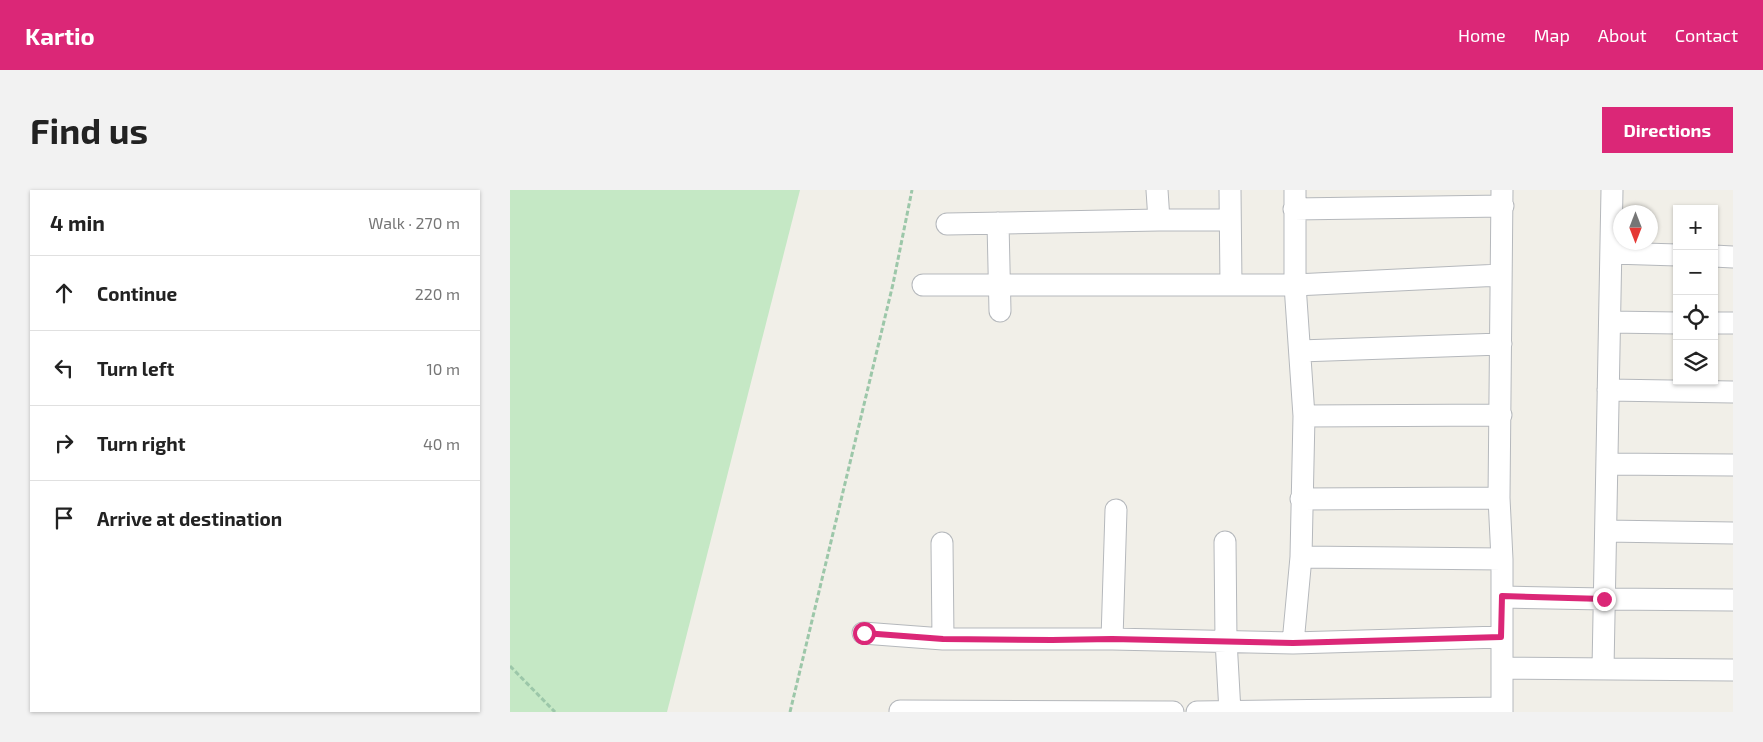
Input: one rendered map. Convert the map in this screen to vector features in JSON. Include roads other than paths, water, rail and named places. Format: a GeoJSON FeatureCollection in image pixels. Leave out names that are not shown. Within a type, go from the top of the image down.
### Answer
{"type":"FeatureCollection","features":[{"type":"Feature","properties":{"kind":"street"},"geometry":{"type":"LineString","coordinates":[[1157,190],[1159,220]]}},
{"type":"Feature","properties":{"kind":"street"},"geometry":{"type":"LineString","coordinates":[[1230,190],[1231,284]]}},
{"type":"Feature","properties":{"kind":"street"},"geometry":{"type":"LineString","coordinates":[[1603,669],[1612,190]]}},
{"type":"Feature","properties":{"kind":"street"},"geometry":{"type":"LineString","coordinates":[[1197,712],[1502,710],[1502,559],[1499,498],[1503,198],[1294,200],[1295,284],[1304,416],[1301,557],[1293,643]]}},
{"type":"Feature","properties":{"kind":"street"},"geometry":{"type":"LineString","coordinates":[[947,224],[1230,220]]}},
{"type":"Feature","properties":{"kind":"street"},"geometry":{"type":"LineString","coordinates":[[998,223],[1000,311]]}},
{"type":"Feature","properties":{"kind":"street"},"geometry":{"type":"LineString","coordinates":[[1612,253],[1673,255]]}},
{"type":"Feature","properties":{"kind":"street"},"geometry":{"type":"LineString","coordinates":[[1718,256],[1733,257]]}},
{"type":"Feature","properties":{"kind":"street"},"geometry":{"type":"LineString","coordinates":[[924,286],[1295,284],[1501,275]]}},
{"type":"Feature","properties":{"kind":"street"},"geometry":{"type":"LineString","coordinates":[[1610,322],[1673,322]]}},
{"type":"Feature","properties":{"kind":"street"},"geometry":{"type":"LineString","coordinates":[[1718,323],[1733,323]]}},
{"type":"Feature","properties":{"kind":"street"},"geometry":{"type":"LineString","coordinates":[[1300,351],[1501,344]]}},
{"type":"Feature","properties":{"kind":"street"},"geometry":{"type":"LineString","coordinates":[[1608,390],[1733,392]]}},
{"type":"Feature","properties":{"kind":"street"},"geometry":{"type":"LineString","coordinates":[[1304,416],[1501,415]]}},
{"type":"Feature","properties":{"kind":"street"},"geometry":{"type":"LineString","coordinates":[[1607,464],[1733,465]]}},
{"type":"Feature","properties":{"kind":"street"},"geometry":{"type":"LineString","coordinates":[[1301,499],[1499,498]]}},
{"type":"Feature","properties":{"kind":"street"},"geometry":{"type":"LineString","coordinates":[[1112,639],[1116,510]]}},
{"type":"Feature","properties":{"kind":"street"},"geometry":{"type":"LineString","coordinates":[[1606,531],[1733,533]]}},
{"type":"Feature","properties":{"kind":"street"},"geometry":{"type":"LineString","coordinates":[[1225,542],[1226,640],[1230,711]]}},
{"type":"Feature","properties":{"kind":"street"},"geometry":{"type":"LineString","coordinates":[[942,543],[943,639]]}},
{"type":"Feature","properties":{"kind":"street"},"geometry":{"type":"LineString","coordinates":[[1301,557],[1502,559]]}},
{"type":"Feature","properties":{"kind":"street"},"geometry":{"type":"LineString","coordinates":[[1502,596],[1733,600]]}},
{"type":"Feature","properties":{"kind":"street"},"geometry":{"type":"LineString","coordinates":[[864,633],[943,639],[1226,640],[1293,643],[1501,637]]}},
{"type":"Feature","properties":{"kind":"street"},"geometry":{"type":"LineString","coordinates":[[1502,668],[1733,670]]}},
{"type":"Feature","properties":{"kind":"street"},"geometry":{"type":"LineString","coordinates":[[900,711],[1173,712]]}}]}
